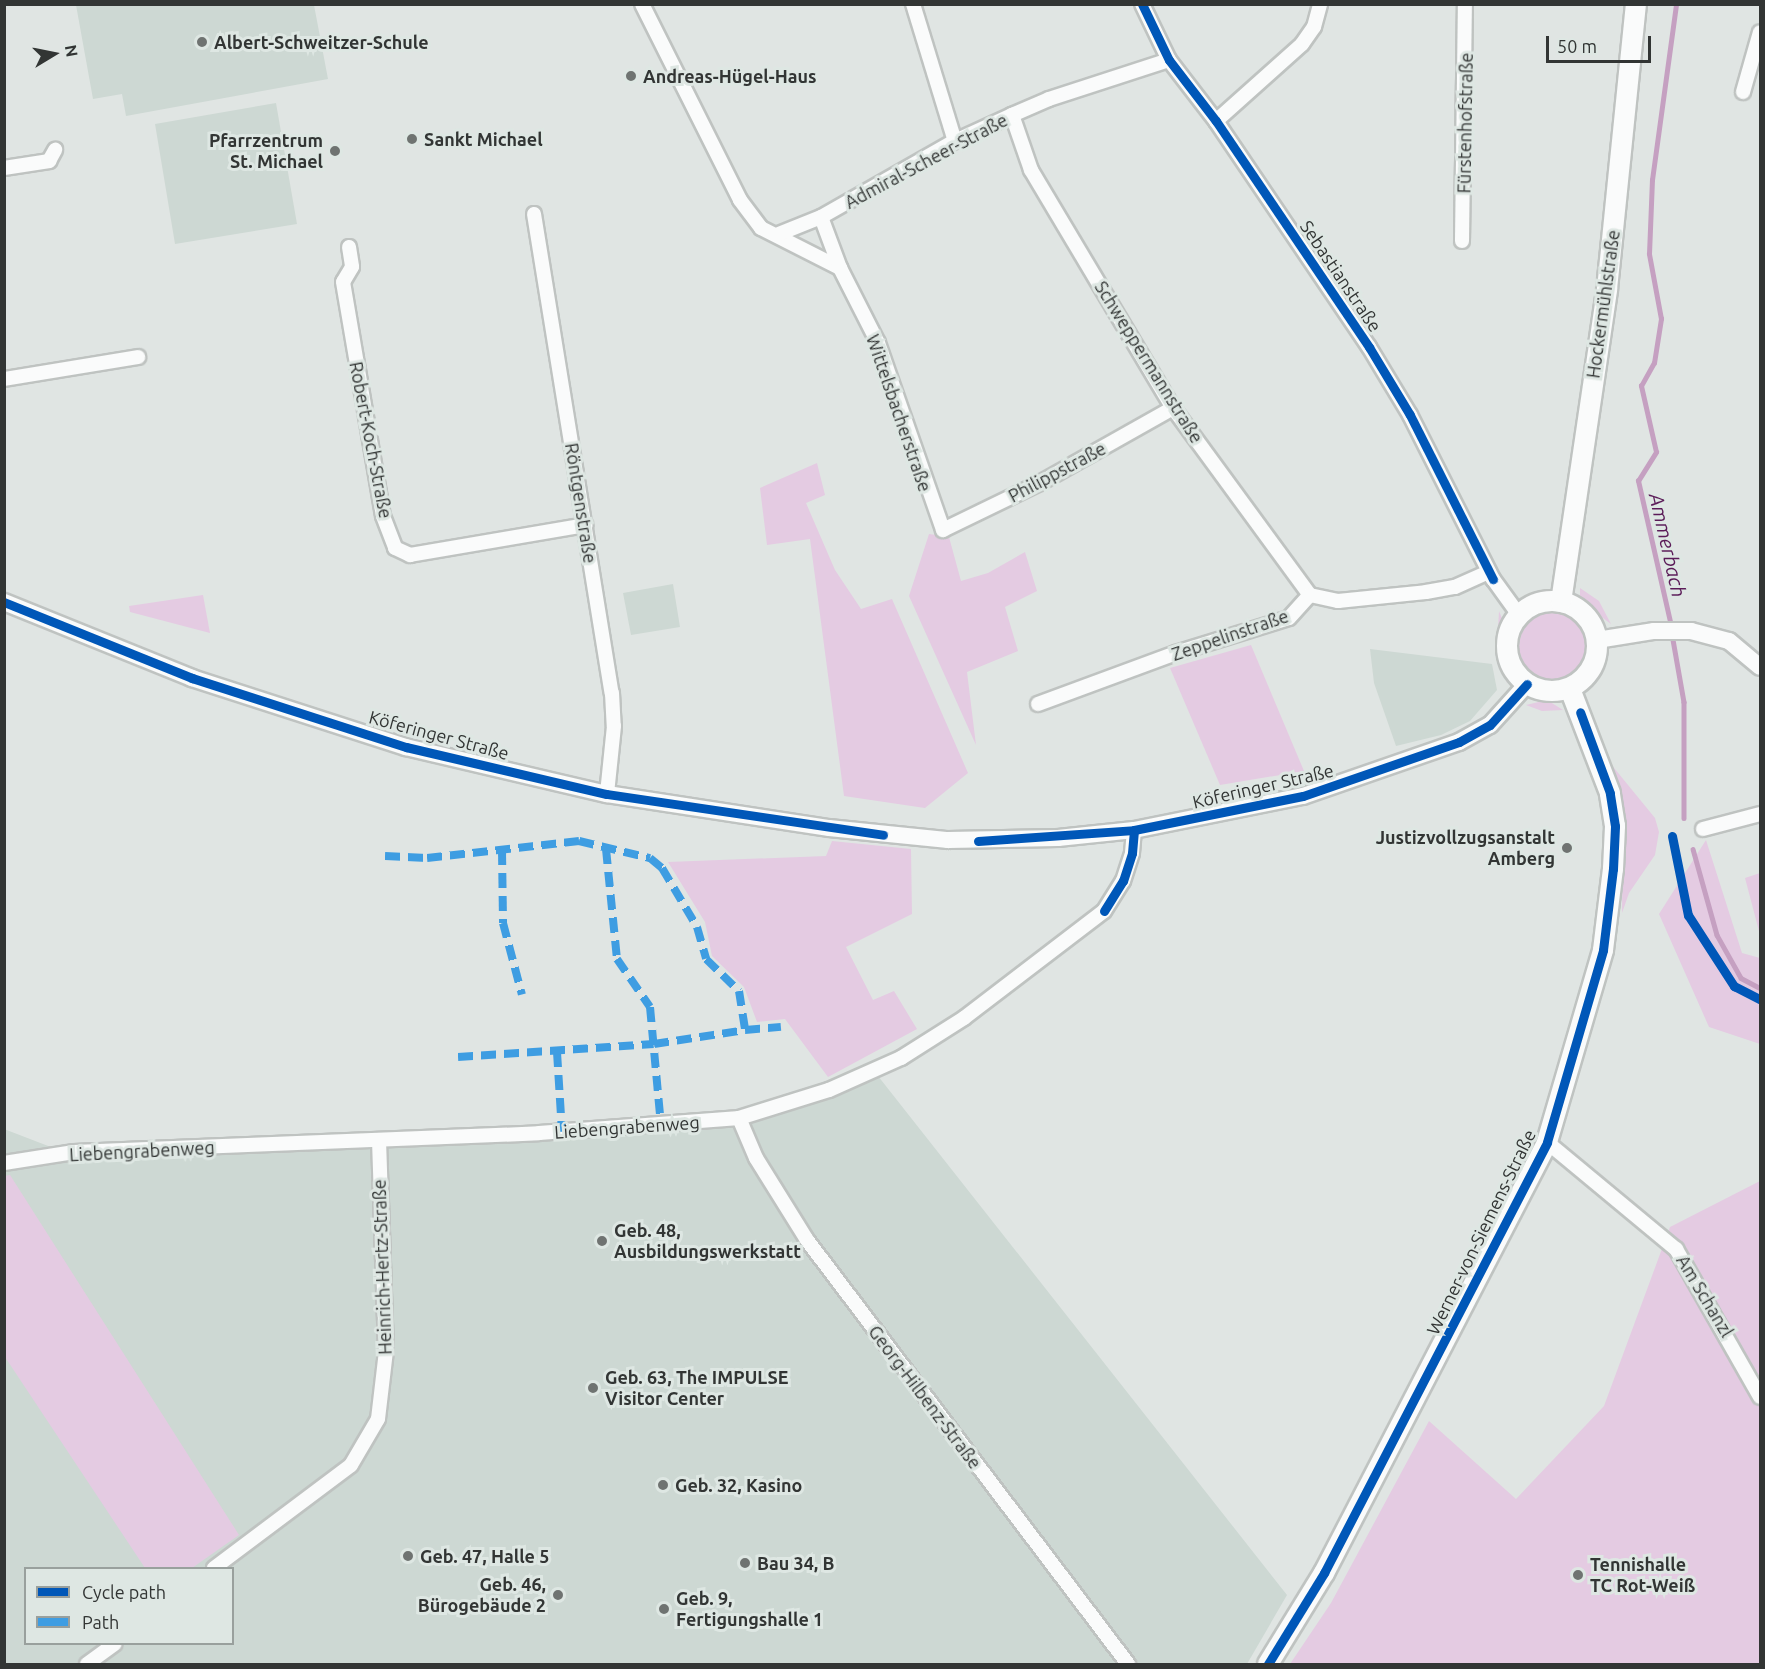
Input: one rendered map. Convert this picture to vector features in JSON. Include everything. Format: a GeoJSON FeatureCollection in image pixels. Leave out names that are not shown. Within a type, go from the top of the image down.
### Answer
{"type":"FeatureCollection","features":[{"type":"Feature","properties":{"kind":"main road","name":"Hockermühlstraße"},"geometry":{"type":"LineString","coordinates":[[1561,602],[1607,289],[1636,4]]}},
{"type":"Feature","properties":{"kind":"main road"},"geometry":{"type":"LineString","coordinates":[[1561,602],[1589,619],[1597,640],[1592,669],[1570,688],[1542,691],[1527,684],[1511,666],[1507,653],[1509,632],[1520,615],[1532,605],[1561,602]]}},
{"type":"Feature","properties":{"kind":"main road","name":"Werner-von-Siemens-Straße"},"geometry":{"type":"LineString","coordinates":[[1268,1665],[1324,1572],[1547,1142],[1603,950],[1614,869],[1615,826],[1610,793],[1570,688]]}},
{"type":"Feature","properties":{"kind":"street"},"geometry":{"type":"LineString","coordinates":[[642,4],[740,200],[761,228],[779,234],[840,268]]}},
{"type":"Feature","properties":{"kind":"street"},"geometry":{"type":"LineString","coordinates":[[914,4],[955,141]]}},
{"type":"Feature","properties":{"kind":"street","name":"Sebastianstraße"},"geometry":{"type":"LineString","coordinates":[[1142,4],[1169,60],[1216,121],[1369,347],[1410,415],[1489,572],[1520,615]]}},
{"type":"Feature","properties":{"kind":"street"},"geometry":{"type":"LineString","coordinates":[[1216,121],[1302,44],[1314,27],[1320,4]]}},
{"type":"Feature","properties":{"kind":"street","name":"Fürstenhofstraße"},"geometry":{"type":"LineString","coordinates":[[1462,241],[1465,4]]}},
{"type":"Feature","properties":{"kind":"street"},"geometry":{"type":"LineString","coordinates":[[1743,92],[1761,32]]}},
{"type":"Feature","properties":{"kind":"street","name":"Admiral-Scheer-Straße"},"geometry":{"type":"LineString","coordinates":[[821,217],[955,141],[1012,115],[1169,60]]}},
{"type":"Feature","properties":{"kind":"street","name":"Schweppermannstraße"},"geometry":{"type":"LineString","coordinates":[[1012,115],[1031,170],[1173,408],[1310,595]]}},
{"type":"Feature","properties":{"kind":"street"},"geometry":{"type":"LineString","coordinates":[[4,168],[49,161],[55,150]]}},
{"type":"Feature","properties":{"kind":"street","name":"Röntgenstraße"},"geometry":{"type":"LineString","coordinates":[[534,214],[612,693],[614,726],[607,794]]}},
{"type":"Feature","properties":{"kind":"street"},"geometry":{"type":"LineString","coordinates":[[779,234],[821,217]]}},
{"type":"Feature","properties":{"kind":"street","name":"Wittelsbacherstraße"},"geometry":{"type":"LineString","coordinates":[[821,217],[840,268],[878,343],[939,527]]}},
{"type":"Feature","properties":{"kind":"street","name":"Robert-Koch-Straße"},"geometry":{"type":"LineString","coordinates":[[349,247],[352,267],[343,282],[383,516],[394,548],[410,555],[585,525]]}},
{"type":"Feature","properties":{"kind":"street"},"geometry":{"type":"LineString","coordinates":[[4,379],[138,357]]}},
{"type":"Feature","properties":{"kind":"street","name":"Philippstraße"},"geometry":{"type":"LineString","coordinates":[[939,527],[943,530],[1040,483],[1173,408]]}},
{"type":"Feature","properties":{"kind":"street"},"geometry":{"type":"LineString","coordinates":[[1310,595],[1338,601],[1426,592],[1455,587],[1489,572]]}},
{"type":"Feature","properties":{"kind":"street","name":"Zeppelinstraße"},"geometry":{"type":"LineString","coordinates":[[1038,704],[1176,653],[1289,618],[1310,595]]}},
{"type":"Feature","properties":{"kind":"street","name":"Köferinger Straße"},"geometry":{"type":"LineString","coordinates":[[4,602],[192,678],[406,747],[607,794],[829,828],[948,840],[1058,838],[1134,830],[1303,796],[1426,756],[1490,725],[1527,684]]}},
{"type":"Feature","properties":{"kind":"street"},"geometry":{"type":"LineString","coordinates":[[1597,640],[1654,631],[1691,631],[1729,641],[1761,667]]}},
{"type":"Feature","properties":{"kind":"street"},"geometry":{"type":"LineString","coordinates":[[1703,829],[1761,814]]}},
{"type":"Feature","properties":{"kind":"street","name":"Liebengrabenweg"},"geometry":{"type":"LineString","coordinates":[[4,1163],[74,1152],[379,1141],[639,1128],[739,1118],[829,1090],[901,1058],[964,1018],[1104,911],[1123,881],[1132,853],[1134,830]]}},
{"type":"Feature","properties":{"kind":"street","name":"Georg-Hilbenz-Straße"},"geometry":{"type":"LineString","coordinates":[[739,1118],[756,1158],[807,1240],[1128,1665]]}},
{"type":"Feature","properties":{"kind":"street","name":"Heinrich-Hertz-Straße"},"geometry":{"type":"LineString","coordinates":[[217,1567],[351,1465],[378,1419],[386,1351],[379,1141]]}},
{"type":"Feature","properties":{"kind":"street","name":"Am Schanzl"},"geometry":{"type":"LineString","coordinates":[[1547,1142],[1676,1249],[1761,1397]]}},
{"type":"Feature","properties":{"kind":"street"},"geometry":{"type":"LineString","coordinates":[[87,1665],[114,1645]]}},
{"type":"Feature","properties":{"kind":"shaded area","name":"Albert-Schweitzer-Schule"},"geometry":{"type":"Polygon","coordinates":[[[76,5],[314,5],[328,79],[126,116],[122,94],[93,99],[76,5]]]}},
{"type":"Feature","properties":{"kind":"shaded area"},"geometry":{"type":"Polygon","coordinates":[[[276,103],[297,224],[175,244],[155,124],[276,103]]]}},
{"type":"Feature","properties":{"kind":"shaded area"},"geometry":{"type":"Polygon","coordinates":[[[817,463],[825,495],[806,503],[835,570],[861,609],[892,599],[968,773],[925,808],[844,796],[810,539],[767,545],[760,488],[817,463]]]}},
{"type":"Feature","properties":{"kind":"shaded area"},"geometry":{"type":"Polygon","coordinates":[[[929,534],[949,537],[961,581],[988,573],[1025,552],[1037,591],[1005,607],[1018,651],[967,672],[976,745],[909,596],[929,534]]]}},
{"type":"Feature","properties":{"kind":"shaded area"},"geometry":{"type":"Polygon","coordinates":[[[673,584],[680,627],[631,635],[623,593],[673,584]]]}},
{"type":"Feature","properties":{"kind":"shaded area"},"geometry":{"type":"Polygon","coordinates":[[[1580,588],[1599,601],[1611,624],[1580,598],[1580,588]]]}},
{"type":"Feature","properties":{"kind":"shaded area"},"geometry":{"type":"Polygon","coordinates":[[[203,595],[210,633],[130,612],[129,606],[203,595]]]}},
{"type":"Feature","properties":{"kind":"shaded area"},"geometry":{"type":"Polygon","coordinates":[[[1499,611],[1503,621],[1500,649],[1507,684],[1497,648],[1499,611]]]}},
{"type":"Feature","properties":{"kind":"shaded area"},"geometry":{"type":"Polygon","coordinates":[[[1554,612],[1567,615],[1579,622],[1586,634],[1589,647],[1586,660],[1579,672],[1567,679],[1554,682],[1541,679],[1529,672],[1522,660],[1519,647],[1522,634],[1529,622],[1541,615],[1554,612]]]}},
{"type":"Feature","properties":{"kind":"shaded area"},"geometry":{"type":"Polygon","coordinates":[[[1251,645],[1304,771],[1220,785],[1170,668],[1251,645]]]}},
{"type":"Feature","properties":{"kind":"shaded area"},"geometry":{"type":"Polygon","coordinates":[[[1370,649],[1492,664],[1497,690],[1470,721],[1441,735],[1396,746],[1374,683],[1370,649]]]}},
{"type":"Feature","properties":{"kind":"shaded area"},"geometry":{"type":"Polygon","coordinates":[[[1547,700],[1563,710],[1542,711],[1526,705],[1547,700]]]}},
{"type":"Feature","properties":{"kind":"shaded area"},"geometry":{"type":"Polygon","coordinates":[[[1610,763],[1655,818],[1659,832],[1655,855],[1629,893],[1622,913],[1623,818],[1610,763]]]}},
{"type":"Feature","properties":{"kind":"shaded area"},"geometry":{"type":"Polygon","coordinates":[[[1706,840],[1742,953],[1760,958],[1760,1044],[1709,1027],[1659,914],[1706,840]]]}},
{"type":"Feature","properties":{"kind":"shaded area"},"geometry":{"type":"Polygon","coordinates":[[[832,841],[911,849],[912,914],[846,947],[873,1000],[894,991],[917,1029],[828,1077],[785,1019],[757,1022],[744,987],[712,956],[705,922],[668,862],[826,856],[832,841]]]}},
{"type":"Feature","properties":{"kind":"shaded area"},"geometry":{"type":"Polygon","coordinates":[[[1760,873],[1760,935],[1745,878],[1760,873]]]}},
{"type":"Feature","properties":{"kind":"shaded area"},"geometry":{"type":"Polygon","coordinates":[[[878,1076],[1287,1595],[1247,1664],[5,1664],[4,1129],[82,1159],[738,1127],[878,1076]]]}},
{"type":"Feature","properties":{"kind":"shaded area"},"geometry":{"type":"Polygon","coordinates":[[[10,1175],[239,1535],[193,1567],[144,1567],[5,1357],[4,1176],[10,1175]]]}},
{"type":"Feature","properties":{"kind":"shaded area"},"geometry":{"type":"Polygon","coordinates":[[[1760,1181],[1760,1664],[1290,1664],[1331,1603],[1429,1421],[1516,1499],[1604,1406],[1670,1227],[1760,1181]]]}},
{"type":"Feature","properties":{"kind":"waterway","name":"Ammerbach"},"geometry":{"type":"LineString","coordinates":[[1671,626],[1638,481],[1656,452],[1641,386],[1654,363],[1661,319],[1649,254],[1652,180],[1676,4]]}},
{"type":"Feature","properties":{"kind":"waterway","name":"Ammerbach"},"geometry":{"type":"LineString","coordinates":[[1672,634],[1684,702],[1684,818]]}},
{"type":"Feature","properties":{"kind":"waterway","name":"Ammerbach"},"geometry":{"type":"LineString","coordinates":[[1693,849],[1717,935],[1741,978],[1760,988]]}},
{"type":"Feature","properties":{"kind":"marked path"},"geometry":{"type":"LineString","coordinates":[[385,856],[427,858],[579,841],[650,858],[662,868],[697,927],[706,959],[739,991],[745,1030],[781,1027]]}},
{"type":"Feature","properties":{"kind":"marked path"},"geometry":{"type":"LineString","coordinates":[[606,849],[617,959],[650,1007],[661,1125]]}},
{"type":"Feature","properties":{"kind":"marked path"},"geometry":{"type":"LineString","coordinates":[[502,850],[503,923],[522,995]]}},
{"type":"Feature","properties":{"kind":"marked path"},"geometry":{"type":"LineString","coordinates":[[458,1057],[654,1044],[745,1030]]}},
{"type":"Feature","properties":{"kind":"marked path"},"geometry":{"type":"LineString","coordinates":[[557,1052],[562,1132]]}},
{"type":"Feature","properties":{"kind":"cycle path"},"geometry":{"type":"LineString","coordinates":[[1142,4],[1169,60],[1216,121],[1369,347],[1410,415],[1493,579]]}},
{"type":"Feature","properties":{"kind":"cycle path"},"geometry":{"type":"LineString","coordinates":[[4,602],[192,678],[406,747],[607,794],[883,835]]}},
{"type":"Feature","properties":{"kind":"cycle path"},"geometry":{"type":"LineString","coordinates":[[978,841],[1134,830],[1303,796],[1459,742],[1490,725],[1527,684]]}},
{"type":"Feature","properties":{"kind":"cycle path"},"geometry":{"type":"LineString","coordinates":[[1268,1664],[1324,1573],[1547,1142],[1603,950],[1613,869],[1615,826],[1610,793],[1580,712]]}},
{"type":"Feature","properties":{"kind":"cycle path"},"geometry":{"type":"LineString","coordinates":[[1104,911],[1123,881],[1132,853],[1134,830]]}},
{"type":"Feature","properties":{"kind":"cycle path"},"geometry":{"type":"LineString","coordinates":[[1672,836],[1688,915],[1734,986],[1760,999]]}},
{"type":"Feature","properties":{"kind":"place","name":"Albert-Schweitzer-Schule"},"geometry":{"type":"Point","coordinates":[202,42]}},
{"type":"Feature","properties":{"kind":"place","name":"Andreas-Hügel-Haus"},"geometry":{"type":"Point","coordinates":[631,76]}},
{"type":"Feature","properties":{"kind":"place","name":"Sankt Michael"},"geometry":{"type":"Point","coordinates":[412,139]}},
{"type":"Feature","properties":{"kind":"place","name":"Pfarrzentrum St. Michael"},"geometry":{"type":"Point","coordinates":[335,151]}},
{"type":"Feature","properties":{"kind":"place","name":"Justizvollzugsanstalt Amberg"},"geometry":{"type":"Point","coordinates":[1567,848]}},
{"type":"Feature","properties":{"kind":"place","name":"Geb. 48, Ausbildungswerkstatt"},"geometry":{"type":"Point","coordinates":[602,1241]}},
{"type":"Feature","properties":{"kind":"place","name":"Geb. 63, The IMPULSE Visitor Center"},"geometry":{"type":"Point","coordinates":[593,1388]}},
{"type":"Feature","properties":{"kind":"place","name":"Geb. 32, Kasino"},"geometry":{"type":"Point","coordinates":[663,1485]}},
{"type":"Feature","properties":{"kind":"place","name":"Geb. 47, Halle 5"},"geometry":{"type":"Point","coordinates":[408,1556]}},
{"type":"Feature","properties":{"kind":"place","name":"Bau 34, B"},"geometry":{"type":"Point","coordinates":[745,1563]}},
{"type":"Feature","properties":{"kind":"place","name":"Tennishalle TC Rot-Weiß"},"geometry":{"type":"Point","coordinates":[1578,1575]}},
{"type":"Feature","properties":{"kind":"place","name":"Geb. 46, Bürogebäude 2"},"geometry":{"type":"Point","coordinates":[558,1595]}},
{"type":"Feature","properties":{"kind":"place","name":"Geb. 9, Fertigungshalle 1"},"geometry":{"type":"Point","coordinates":[664,1609]}}]}
